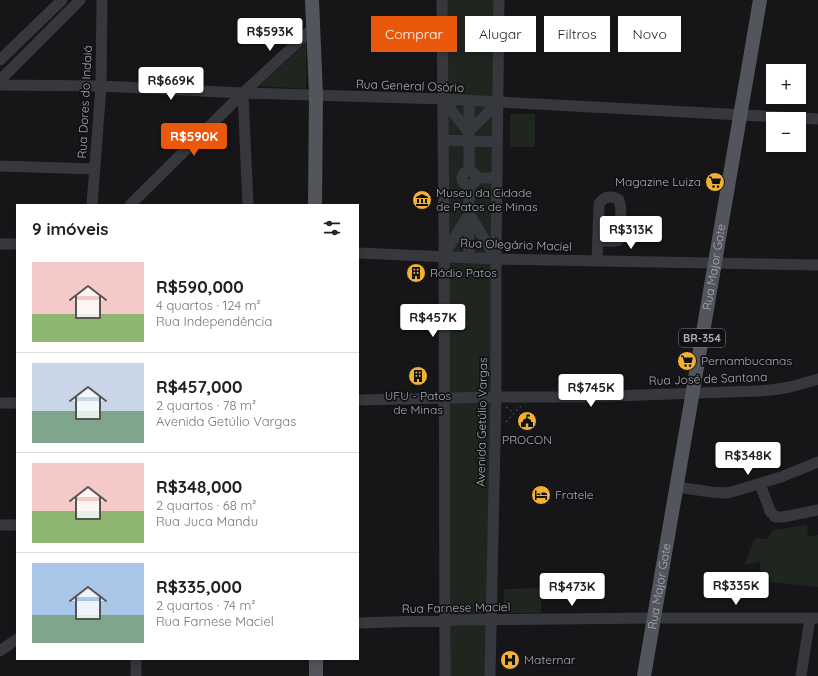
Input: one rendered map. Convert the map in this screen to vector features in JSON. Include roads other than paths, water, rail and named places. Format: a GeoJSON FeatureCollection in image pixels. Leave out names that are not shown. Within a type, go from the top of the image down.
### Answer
{"type":"FeatureCollection","features":[{"type":"Feature","properties":{"kind":"main road"},"geometry":{"type":"LineString","coordinates":[[312,0],[316,95],[315,204]]}},
{"type":"Feature","properties":{"kind":"main road","name":"Rua Major Gote"},"geometry":{"type":"LineString","coordinates":[[644,676],[760,0]]}},
{"type":"Feature","properties":{"kind":"main road"},"geometry":{"type":"LineString","coordinates":[[316,660],[316,676]]}},
{"type":"Feature","properties":{"kind":"street"},"geometry":{"type":"LineString","coordinates":[[0,60],[62,0]]}},
{"type":"Feature","properties":{"kind":"street"},"geometry":{"type":"LineString","coordinates":[[0,80],[80,0]]}},
{"type":"Feature","properties":{"kind":"street","name":"Rua Dores do Indaiá"},"geometry":{"type":"LineString","coordinates":[[92,204],[101,86],[102,0]]}},
{"type":"Feature","properties":{"kind":"street"},"geometry":{"type":"LineString","coordinates":[[442,0],[445,399],[445,676]]}},
{"type":"Feature","properties":{"kind":"street","name":"Avenida Getúlio Vargas"},"geometry":{"type":"LineString","coordinates":[[490,676],[496,397],[499,0]]}},
{"type":"Feature","properties":{"kind":"street"},"geometry":{"type":"LineString","coordinates":[[131,204],[243,93],[313,28]]}},
{"type":"Feature","properties":{"kind":"street","name":"Rua General Osório"},"geometry":{"type":"LineString","coordinates":[[0,85],[101,86],[243,93],[443,99],[818,119]]}},
{"type":"Feature","properties":{"kind":"street"},"geometry":{"type":"LineString","coordinates":[[243,93],[248,204]]}},
{"type":"Feature","properties":{"kind":"street"},"geometry":{"type":"LineString","coordinates":[[443,99],[468,137]]}},
{"type":"Feature","properties":{"kind":"street"},"geometry":{"type":"LineString","coordinates":[[469,101],[469,257]]}},
{"type":"Feature","properties":{"kind":"street"},"geometry":{"type":"LineString","coordinates":[[468,137],[498,103]]}},
{"type":"Feature","properties":{"kind":"street"},"geometry":{"type":"LineString","coordinates":[[443,140],[468,137],[497,142]]}},
{"type":"Feature","properties":{"kind":"street"},"geometry":{"type":"LineString","coordinates":[[0,166],[94,169]]}},
{"type":"Feature","properties":{"kind":"street"},"geometry":{"type":"LineString","coordinates":[[444,178],[497,178]]}},
{"type":"Feature","properties":{"kind":"street"},"geometry":{"type":"LineString","coordinates":[[444,256],[469,214]]}},
{"type":"Feature","properties":{"kind":"street"},"geometry":{"type":"LineString","coordinates":[[469,214],[496,259]]}},
{"type":"Feature","properties":{"kind":"street"},"geometry":{"type":"LineString","coordinates":[[597,261],[598,241]]}},
{"type":"Feature","properties":{"kind":"street"},"geometry":{"type":"LineString","coordinates":[[0,244],[16,244]]}},
{"type":"Feature","properties":{"kind":"street","name":"Rua Olegário Maciel"},"geometry":{"type":"LineString","coordinates":[[359,253],[496,259],[818,265]]}},
{"type":"Feature","properties":{"kind":"street","name":"Rua José de Santana"},"geometry":{"type":"LineString","coordinates":[[359,400],[584,397],[779,390],[791,388],[818,379]]}},
{"type":"Feature","properties":{"kind":"street"},"geometry":{"type":"LineString","coordinates":[[0,403],[16,403]]}},
{"type":"Feature","properties":{"kind":"street"},"geometry":{"type":"LineString","coordinates":[[677,487],[728,493],[760,484],[818,462]]}},
{"type":"Feature","properties":{"kind":"street"},"geometry":{"type":"LineString","coordinates":[[760,484],[770,511],[775,517],[783,517],[818,510]]}},
{"type":"Feature","properties":{"kind":"street"},"geometry":{"type":"LineString","coordinates":[[0,525],[16,525]]}},
{"type":"Feature","properties":{"kind":"street","name":"Rua Farnese Maciel"},"geometry":{"type":"LineString","coordinates":[[359,623],[653,618],[814,618]]}},
{"type":"Feature","properties":{"kind":"street"},"geometry":{"type":"LineString","coordinates":[[801,676],[814,618]]}},
{"type":"Feature","properties":{"kind":"street"},"geometry":{"type":"LineString","coordinates":[[0,651],[16,640]]}},
{"type":"Feature","properties":{"kind":"street"},"geometry":{"type":"LineString","coordinates":[[136,660],[136,676]]}},
{"type":"Feature","properties":{"kind":"place","name":"Magazine Luiza"},"geometry":{"type":"Point","coordinates":[715,182]}},
{"type":"Feature","properties":{"kind":"place","name":"Museu da Cidade de Patos de Minas"},"geometry":{"type":"Point","coordinates":[422,200]}},
{"type":"Feature","properties":{"kind":"place","name":"Rádio Patos"},"geometry":{"type":"Point","coordinates":[416,273]}},
{"type":"Feature","properties":{"kind":"place","name":"Pernambucanas"},"geometry":{"type":"Point","coordinates":[687,361]}},
{"type":"Feature","properties":{"kind":"place","name":"UFU - Patos de Minas"},"geometry":{"type":"Point","coordinates":[418,376]}},
{"type":"Feature","properties":{"kind":"place","name":"PROCON"},"geometry":{"type":"Point","coordinates":[527,421]}},
{"type":"Feature","properties":{"kind":"place","name":"Fratele"},"geometry":{"type":"Point","coordinates":[541,495]}},
{"type":"Feature","properties":{"kind":"place","name":"Maternar"},"geometry":{"type":"Point","coordinates":[510,660]}}]}
